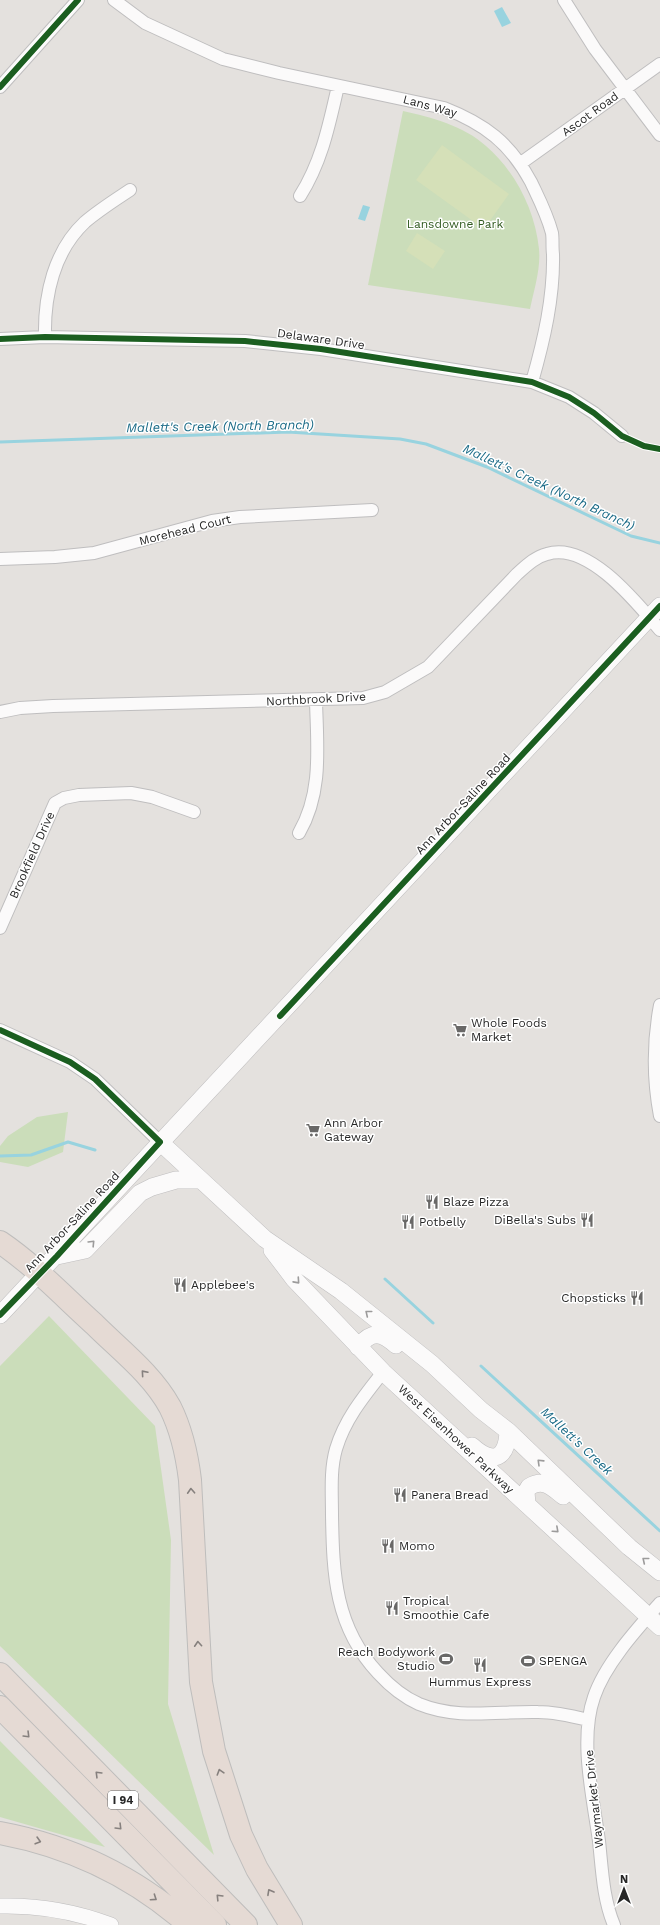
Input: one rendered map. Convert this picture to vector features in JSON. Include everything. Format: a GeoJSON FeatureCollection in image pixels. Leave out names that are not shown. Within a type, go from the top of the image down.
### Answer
{"type":"FeatureCollection","features":[{"type":"Feature","properties":{"kind":"highway"},"geometry":{"type":"LineString","coordinates":[[0,1242],[40,1273],[142,1369],[169,1407],[179,1429],[186,1451],[190,1480],[201,1682],[214,1751],[241,1835],[257,1869],[290,1925]]}},
{"type":"Feature","properties":{"kind":"highway","name":"I 94"},"geometry":{"type":"LineString","coordinates":[[0,1674],[246,1925]]}},
{"type":"Feature","properties":{"kind":"highway","name":"I 94"},"geometry":{"type":"LineString","coordinates":[[0,1707],[215,1925]]}},
{"type":"Feature","properties":{"kind":"highway"},"geometry":{"type":"LineString","coordinates":[[0,1833],[55,1847],[106,1868],[149,1894],[189,1925]]}},
{"type":"Feature","properties":{"kind":"main road","name":"Ann Arbor-Saline Road"},"geometry":{"type":"LineString","coordinates":[[0,1315],[57,1256],[160,1142],[657,618]]}},
{"type":"Feature","properties":{"kind":"main road","name":"West Eisenhower Parkway"},"geometry":{"type":"LineString","coordinates":[[160,1142],[264,1239],[341,1291],[432,1364],[481,1410],[508,1431],[629,1547],[660,1572]]}},
{"type":"Feature","properties":{"kind":"main road"},"geometry":{"type":"LineString","coordinates":[[57,1256],[85,1250],[140,1193],[152,1186],[176,1180],[201,1180]]}},
{"type":"Feature","properties":{"kind":"main road","name":"West Eisenhower Parkway"},"geometry":{"type":"LineString","coordinates":[[264,1239],[294,1279],[383,1372],[654,1622]]}},
{"type":"Feature","properties":{"kind":"main road"},"geometry":{"type":"LineString","coordinates":[[358,1347],[368,1337],[377,1334],[385,1336],[467,1406],[481,1410]]}},
{"type":"Feature","properties":{"kind":"main road"},"geometry":{"type":"LineString","coordinates":[[404,1392],[416,1394],[477,1450],[486,1455],[494,1457],[503,1453],[508,1445],[508,1431]]}},
{"type":"Feature","properties":{"kind":"main road"},"geometry":{"type":"LineString","coordinates":[[527,1504],[526,1492],[529,1487],[539,1483],[549,1484],[610,1539],[629,1547]]}},
{"type":"Feature","properties":{"kind":"street"},"geometry":{"type":"LineString","coordinates":[[0,87],[78,0]]}},
{"type":"Feature","properties":{"kind":"street","name":"Lans Way"},"geometry":{"type":"LineString","coordinates":[[114,0],[145,23],[223,59],[338,86],[415,100],[444,108],[467,116],[509,148],[521,163],[544,208],[552,234],[553,276],[544,336],[532,382]]}},
{"type":"Feature","properties":{"kind":"street"},"geometry":{"type":"LineString","coordinates":[[564,0],[595,49],[626,88],[660,136]]}},
{"type":"Feature","properties":{"kind":"street","name":"Ascot Road"},"geometry":{"type":"LineString","coordinates":[[521,163],[660,64]]}},
{"type":"Feature","properties":{"kind":"street"},"geometry":{"type":"LineString","coordinates":[[300,196],[309,181],[322,152],[338,86]]}},
{"type":"Feature","properties":{"kind":"street"},"geometry":{"type":"LineString","coordinates":[[45,337],[44,314],[49,286],[62,251],[85,222],[130,190]]}},
{"type":"Feature","properties":{"kind":"street","name":"Delaware Drive"},"geometry":{"type":"LineString","coordinates":[[0,339],[45,337],[245,341],[283,344],[532,382],[569,397],[594,413],[622,436]]}},
{"type":"Feature","properties":{"kind":"street","name":"Morehead Court"},"geometry":{"type":"LineString","coordinates":[[0,559],[55,558],[94,553],[212,521],[240,516],[372,510]]}},
{"type":"Feature","properties":{"kind":"street","name":"Northbrook Drive"},"geometry":{"type":"LineString","coordinates":[[0,712],[20,708],[53,706],[363,698],[385,692],[428,667],[517,574],[532,561],[548,553],[567,552],[588,560],[657,618]]}},
{"type":"Feature","properties":{"kind":"street"},"geometry":{"type":"LineString","coordinates":[[299,833],[306,822],[313,802],[318,773],[316,700]]}},
{"type":"Feature","properties":{"kind":"street","name":"Brookfield Drive"},"geometry":{"type":"LineString","coordinates":[[0,928],[55,803],[64,798],[79,795],[131,793],[152,797],[194,812]]}},
{"type":"Feature","properties":{"kind":"street"},"geometry":{"type":"LineString","coordinates":[[660,1004],[655,1082],[660,1116]]}},
{"type":"Feature","properties":{"kind":"street"},"geometry":{"type":"LineString","coordinates":[[0,1030],[70,1062],[95,1079],[160,1142]]}},
{"type":"Feature","properties":{"kind":"street"},"geometry":{"type":"LineString","coordinates":[[383,1372],[364,1396],[348,1420],[336,1449],[333,1471],[332,1538],[336,1587],[347,1628],[359,1650],[368,1663],[393,1688],[416,1703],[427,1707],[459,1714],[554,1713],[588,1720]]}},
{"type":"Feature","properties":{"kind":"street","name":"Waymarket Drive"},"geometry":{"type":"LineString","coordinates":[[614,1925],[606,1897],[588,1758],[588,1720],[594,1697],[603,1676],[623,1647],[654,1622],[660,1603]]}},
{"type":"Feature","properties":{"kind":"street"},"geometry":{"type":"LineString","coordinates":[[0,1906],[58,1909],[88,1916],[111,1925]]}},
{"type":"Feature","properties":{"kind":"green space","name":"Lansdowne Park"},"geometry":{"type":"Polygon","coordinates":[[[403,111],[436,119],[468,133],[486,146],[496,156],[514,179],[522,192],[533,220],[539,249],[538,271],[530,309],[368,285],[403,111]]]}},
{"type":"Feature","properties":{"kind":"green space"},"geometry":{"type":"Polygon","coordinates":[[[442,145],[509,194],[484,229],[416,180],[442,145]]]}},
{"type":"Feature","properties":{"kind":"green space"},"geometry":{"type":"Polygon","coordinates":[[[417,233],[445,251],[433,269],[406,251],[417,233]]]}},
{"type":"Feature","properties":{"kind":"green space"},"geometry":{"type":"Polygon","coordinates":[[[68,1112],[63,1152],[28,1167],[0,1162],[0,1146],[8,1136],[37,1117],[68,1112]]]}},
{"type":"Feature","properties":{"kind":"green space"},"geometry":{"type":"Polygon","coordinates":[[[49,1316],[155,1426],[171,1540],[168,1704],[214,1855],[0,1646],[0,1366],[49,1316]]]}},
{"type":"Feature","properties":{"kind":"green space"},"geometry":{"type":"Polygon","coordinates":[[[0,1741],[105,1847],[0,1817],[0,1741]]]}},
{"type":"Feature","properties":{"kind":"water"},"geometry":{"type":"Polygon","coordinates":[[[502,7],[511,23],[502,27],[494,11],[502,7]]]}},
{"type":"Feature","properties":{"kind":"water"},"geometry":{"type":"Polygon","coordinates":[[[363,205],[370,207],[365,221],[358,219],[363,205]]]}},
{"type":"Feature","properties":{"kind":"waterway","name":"Mallett's Creek (North Branch)"},"geometry":{"type":"LineString","coordinates":[[0,442],[288,432],[400,439],[426,444],[487,467],[631,536],[660,543]]}},
{"type":"Feature","properties":{"kind":"waterway","name":"Mallett's Creek"},"geometry":{"type":"LineString","coordinates":[[0,1156],[31,1155],[68,1142],[95,1150]]}},
{"type":"Feature","properties":{"kind":"waterway","name":"Mallett's Creek"},"geometry":{"type":"LineString","coordinates":[[385,1279],[433,1323]]}},
{"type":"Feature","properties":{"kind":"waterway","name":"Mallett's Creek"},"geometry":{"type":"LineString","coordinates":[[481,1366],[660,1531]]}},
{"type":"Feature","properties":{"kind":"cycle path"},"geometry":{"type":"LineString","coordinates":[[0,87],[78,0]]}},
{"type":"Feature","properties":{"kind":"cycle path"},"geometry":{"type":"LineString","coordinates":[[0,339],[45,337],[245,341],[321,349],[532,382],[569,397],[594,413],[622,436],[644,446],[660,449]]}},
{"type":"Feature","properties":{"kind":"cycle path"},"geometry":{"type":"LineString","coordinates":[[280,1016],[660,606]]}},
{"type":"Feature","properties":{"kind":"cycle path"},"geometry":{"type":"LineString","coordinates":[[0,1030],[70,1062],[95,1079],[160,1142],[57,1256],[0,1315]]}},
{"type":"Feature","properties":{"kind":"place","name":"Whole Foods Market"},"geometry":{"type":"Point","coordinates":[460,1030]}},
{"type":"Feature","properties":{"kind":"place","name":"Ann Arbor Gateway"},"geometry":{"type":"Point","coordinates":[313,1130]}},
{"type":"Feature","properties":{"kind":"place","name":"Blaze Pizza"},"geometry":{"type":"Point","coordinates":[432,1202]}},
{"type":"Feature","properties":{"kind":"place","name":"DiBella's Subs"},"geometry":{"type":"Point","coordinates":[587,1220]}},
{"type":"Feature","properties":{"kind":"place","name":"Potbelly"},"geometry":{"type":"Point","coordinates":[408,1222]}},
{"type":"Feature","properties":{"kind":"place","name":"Applebee's"},"geometry":{"type":"Point","coordinates":[180,1285]}},
{"type":"Feature","properties":{"kind":"place","name":"Chopsticks"},"geometry":{"type":"Point","coordinates":[637,1298]}},
{"type":"Feature","properties":{"kind":"place","name":"Panera Bread"},"geometry":{"type":"Point","coordinates":[400,1495]}},
{"type":"Feature","properties":{"kind":"place","name":"Momo"},"geometry":{"type":"Point","coordinates":[388,1546]}},
{"type":"Feature","properties":{"kind":"place","name":"Tropical Smoothie Cafe"},"geometry":{"type":"Point","coordinates":[392,1608]}},
{"type":"Feature","properties":{"kind":"place","name":"Reach Bodywork Studio"},"geometry":{"type":"Point","coordinates":[446,1659]}},
{"type":"Feature","properties":{"kind":"place","name":"SPENGA"},"geometry":{"type":"Point","coordinates":[528,1661]}},
{"type":"Feature","properties":{"kind":"place","name":"Hummus Express"},"geometry":{"type":"Point","coordinates":[480,1665]}}]}
